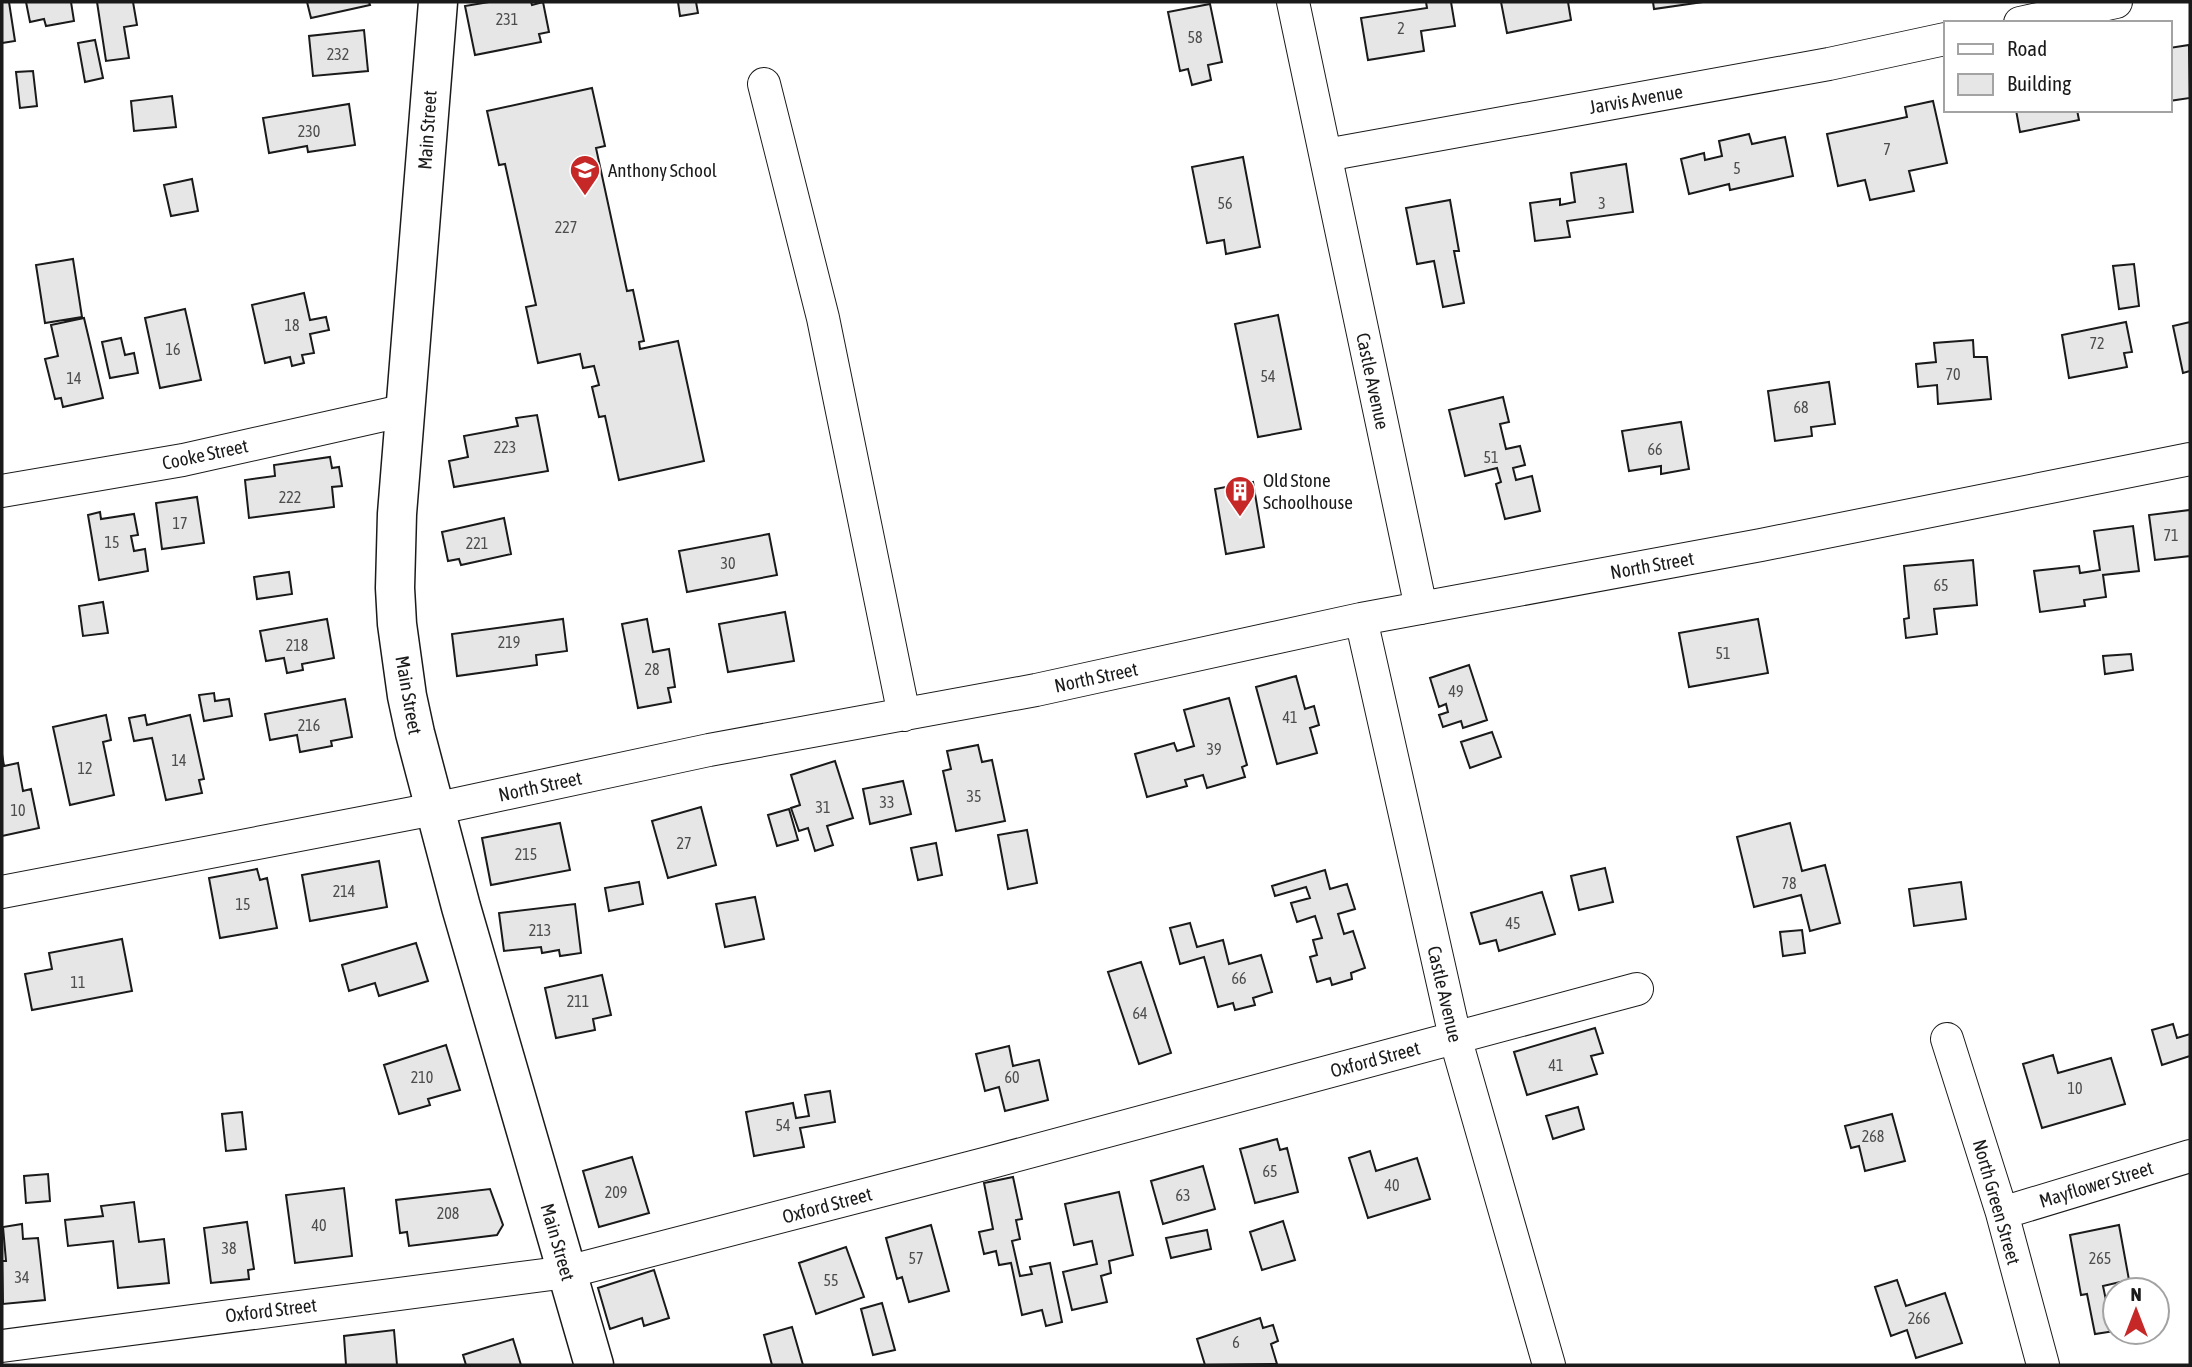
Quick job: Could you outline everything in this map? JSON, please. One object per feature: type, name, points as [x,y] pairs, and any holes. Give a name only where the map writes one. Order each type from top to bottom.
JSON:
[{"type":"main road","name":"Main Street","points":[[438,2],[395,551],[397,624],[407,695],[434,809],[594,1365]]},
{"type":"street","name":"Castle Avenue","points":[[1293,2],[1421,607]]},
{"type":"street","points":[[2029,21],[2116,2]]},
{"type":"street","name":"Jarvis Avenue","points":[[1326,155],[1829,64],[1944,39]]},
{"type":"street","points":[[764,84],[823,318],[904,715]]},
{"type":"street","name":"Cooke Street","points":[[2,491],[183,460],[406,410]]},
{"type":"street","name":"North Street","points":[[2,892],[434,809],[709,750],[1036,690],[1421,607],[1761,545],[2190,459]]},
{"type":"street","name":"Castle Avenue","points":[[1361,619],[1455,1037],[1549,1365]]},
{"type":"street","name":"Oxford Street","points":[[2,1346],[566,1272],[1001,1160],[1637,989]]},
{"type":"street","name":"North Green Street","points":[[1947,1039],[2002,1213],[2043,1365]]},
{"type":"street","name":"Mayflower Street","points":[[2002,1213],[2190,1156]]},
{"type":"building","points":[[2,2],[9,2],[15,41],[2,43]]},
{"type":"building","points":[[26,2],[71,2],[74,21],[46,26],[44,19],[30,22]]},
{"type":"building","points":[[97,2],[133,2],[137,25],[124,27],[129,58],[106,61]]},
{"type":"building","points":[[307,2],[369,2],[370,5],[311,18]]},
{"type":"building","points":[[489,2],[531,2],[532,5],[543,2],[549,32],[539,34],[541,42],[475,55],[465,6]]},
{"type":"building","points":[[678,2],[696,2],[698,13],[680,16]]},
{"type":"building","points":[[1426,2],[1451,2],[1455,26],[1421,31],[1424,51],[1368,60],[1361,18],[1427,8]]},
{"type":"building","points":[[1501,2],[1568,2],[1571,20],[1507,33]]},
{"type":"building","points":[[1653,2],[1703,2],[1654,9]]},
{"type":"building","points":[[1210,4],[1222,62],[1208,65],[1211,80],[1192,85],[1188,69],[1180,71],[1168,12]]},
{"type":"building","points":[[364,30],[368,71],[313,76],[309,36]]},
{"type":"building","points":[[95,40],[103,78],[85,82],[78,43]]},
{"type":"building","points":[[2189,45],[2190,98],[2171,101],[2171,48]]},
{"type":"building","points":[[33,71],[37,106],[20,108],[16,72]]},
{"type":"building","points":[[592,88],[605,146],[596,148],[627,291],[633,290],[644,341],[639,342],[640,349],[678,341],[704,461],[619,480],[605,416],[599,417],[592,387],[599,385],[594,366],[583,368],[580,354],[538,363],[526,307],[536,305],[505,164],[499,165],[487,111]]},
{"type":"building","points":[[172,96],[176,127],[134,131],[131,101]]},
{"type":"building","points":[[1933,101],[1947,163],[1909,171],[1914,191],[1870,200],[1865,180],[1838,186],[1827,134],[1907,117],[1905,107]]},
{"type":"building","points":[[349,104],[355,145],[308,152],[307,146],[269,153],[263,118]]},
{"type":"building","points":[[2016,112],[2077,112],[2079,120],[2020,132]]},
{"type":"building","points":[[1749,134],[1752,144],[1785,137],[1793,176],[1730,190],[1729,184],[1689,194],[1681,159],[1704,153],[1705,160],[1722,156],[1719,141]]},
{"type":"building","points":[[1243,157],[1260,247],[1226,254],[1224,240],[1207,243],[1192,167]]},
{"type":"building","points":[[1626,164],[1633,212],[1567,221],[1570,237],[1535,241],[1530,203],[1560,199],[1560,205],[1575,202],[1571,173]]},
{"type":"building","points":[[192,179],[198,211],[171,216],[164,185]]},
{"type":"building","points":[[1450,200],[1459,251],[1454,251],[1464,303],[1443,307],[1434,261],[1417,264],[1406,208]]},
{"type":"building","points":[[73,259],[82,317],[45,323],[36,265]]},
{"type":"building","points":[[2134,264],[2139,306],[2119,309],[2113,266]]},
{"type":"building","points":[[304,293],[310,320],[326,317],[329,330],[310,334],[314,353],[302,355],[304,363],[292,366],[290,357],[265,363],[252,305]]},
{"type":"building","points":[[185,309],[201,380],[160,388],[145,318]]},
{"type":"building","points":[[1278,315],[1301,429],[1258,437],[1235,324]]},
{"type":"building","points":[[84,318],[103,398],[63,407],[61,398],[55,399],[45,359],[58,356],[51,325]]},
{"type":"building","points":[[2126,322],[2132,352],[2124,353],[2127,367],[2069,378],[2062,335]]},
{"type":"building","points":[[2190,322],[2190,371],[2183,373],[2173,326]]},
{"type":"building","points":[[121,338],[125,355],[134,353],[138,373],[110,378],[102,342]]},
{"type":"building","points":[[1973,340],[1974,357],[1987,357],[1991,399],[1938,404],[1937,385],[1918,387],[1916,364],[1936,362],[1934,343]]},
{"type":"building","points":[[1829,382],[1835,424],[1811,427],[1812,436],[1775,441],[1768,391]]},
{"type":"building","points":[[1503,397],[1509,422],[1500,424],[1506,449],[1520,446],[1525,465],[1513,468],[1516,480],[1532,476],[1540,511],[1505,519],[1496,484],[1501,482],[1497,468],[1465,476],[1449,410]]},
{"type":"building","points":[[537,415],[548,471],[454,487],[449,461],[468,457],[464,436],[518,426],[516,418]]},
{"type":"building","points":[[1681,422],[1689,469],[1661,474],[1661,466],[1629,471],[1622,431]]},
{"type":"building","points":[[330,457],[332,468],[339,467],[342,486],[332,487],[334,507],[249,518],[245,480],[275,476],[274,465]]},
{"type":"building","name":"Old Stone Schoolhouse","points":[[1253,482],[1264,547],[1226,554],[1215,489]]},
{"type":"building","points":[[197,497],[204,543],[162,549],[156,503]]},
{"type":"building","points":[[2190,510],[2190,556],[2155,560],[2149,515]]},
{"type":"building","points":[[100,512],[101,519],[134,514],[138,535],[131,536],[134,551],[145,549],[148,571],[99,580],[88,515]]},
{"type":"building","points":[[504,518],[511,554],[461,565],[459,559],[448,561],[442,532]]},
{"type":"building","points":[[2133,526],[2139,571],[2103,575],[2106,597],[2084,600],[2085,606],[2040,612],[2034,571],[2079,566],[2080,573],[2100,570],[2094,531]]},
{"type":"building","points":[[769,534],[777,575],[687,592],[679,551]]},
{"type":"building","points":[[1973,560],[1977,605],[1934,609],[1937,634],[1906,638],[1904,619],[1909,618],[1904,566]]},
{"type":"building","points":[[289,572],[292,594],[257,599],[254,577]]},
{"type":"building","points":[[103,602],[108,633],[83,636],[79,606]]},
{"type":"building","points":[[785,612],[794,661],[728,672],[719,624]]},
{"type":"building","points":[[327,619],[334,658],[302,664],[303,670],[287,673],[284,658],[266,661],[260,631]]},
{"type":"building","points":[[563,619],[567,651],[536,655],[537,665],[457,676],[452,634]]},
{"type":"building","points":[[647,619],[653,652],[669,649],[675,687],[668,688],[671,702],[638,708],[622,624]]},
{"type":"building","points":[[1758,619],[1768,673],[1689,687],[1679,633]]},
{"type":"building","points":[[2131,654],[2133,670],[2105,674],[2103,656]]},
{"type":"building","points":[[1469,665],[1487,720],[1463,728],[1461,721],[1443,727],[1439,715],[1448,712],[1446,704],[1439,707],[1430,678]]},
{"type":"building","points":[[1296,676],[1305,709],[1314,706],[1319,725],[1310,728],[1317,753],[1277,764],[1256,687]]},
{"type":"building","points":[[214,693],[215,701],[229,699],[232,716],[204,721],[199,695]]},
{"type":"building","points":[[1229,698],[1247,765],[1242,767],[1245,777],[1207,788],[1203,775],[1185,780],[1187,786],[1147,797],[1135,754],[1174,743],[1177,751],[1194,746],[1184,710]]},
{"type":"building","points":[[345,699],[352,737],[331,741],[332,746],[300,752],[297,735],[270,740],[265,714]]},
{"type":"building","points":[[106,715],[111,740],[103,742],[114,795],[70,805],[53,727]]},
{"type":"building","points":[[145,715],[147,725],[190,715],[204,779],[199,780],[202,793],[166,800],[152,738],[134,741],[129,718]]},
{"type":"building","points":[[1492,732],[1501,757],[1470,768],[1461,742]]},
{"type":"building","points":[[978,745],[982,762],[992,760],[1005,821],[956,831],[943,771],[951,769],[947,751]]},
{"type":"building","points":[[2,754],[4,766],[18,763],[23,791],[31,789],[39,828],[2,836]]},
{"type":"building","points":[[835,761],[853,818],[827,826],[833,845],[815,851],[808,828],[799,831],[791,808],[800,805],[791,775]]},
{"type":"building","points":[[903,781],[911,814],[870,824],[863,789]]},
{"type":"building","points":[[701,807],[716,865],[668,878],[652,821]]},
{"type":"building","points":[[789,809],[798,840],[777,846],[768,815]]},
{"type":"building","points":[[560,823],[570,870],[491,885],[482,838]]},
{"type":"building","points":[[1790,823],[1802,871],[1825,865],[1840,923],[1810,931],[1801,895],[1754,907],[1737,837]]},
{"type":"building","points":[[1027,830],[1037,883],[1008,889],[998,835]]},
{"type":"building","points":[[936,843],[942,875],[918,880],[911,848]]},
{"type":"building","points":[[379,861],[387,907],[310,921],[302,875]]},
{"type":"building","points":[[1605,868],[1613,902],[1579,910],[1571,876]]},
{"type":"building","points":[[257,869],[260,880],[267,878],[277,928],[220,938],[209,878]]},
{"type":"building","points":[[1325,870],[1330,889],[1347,884],[1355,909],[1338,914],[1344,934],[1353,931],[1365,968],[1351,973],[1352,979],[1332,985],[1330,978],[1317,982],[1310,957],[1317,955],[1313,940],[1322,938],[1315,916],[1297,922],[1291,903],[1310,898],[1306,887],[1275,896],[1272,886]]},
{"type":"building","points":[[639,882],[643,904],[609,911],[605,888]]},
{"type":"building","points":[[1961,882],[1966,919],[1914,926],[1909,889]]},
{"type":"building","points":[[1542,892],[1555,934],[1499,951],[1496,940],[1480,944],[1471,913]]},
{"type":"building","points":[[755,897],[764,939],[725,947],[716,904]]},
{"type":"building","points":[[575,904],[581,953],[560,956],[559,950],[542,953],[541,947],[504,951],[499,913]]},
{"type":"building","points":[[1190,923],[1197,947],[1223,940],[1229,964],[1261,955],[1272,992],[1253,998],[1255,1005],[1235,1010],[1233,1003],[1218,1007],[1204,957],[1180,964],[1170,928]]},
{"type":"building","points":[[1802,930],[1805,953],[1783,956],[1780,932]]},
{"type":"building","points":[[122,939],[132,991],[32,1010],[25,974],[52,969],[49,953]]},
{"type":"building","points":[[416,943],[428,981],[379,996],[375,983],[349,991],[342,965]]},
{"type":"building","points":[[1141,962],[1171,1053],[1139,1064],[1108,972]]},
{"type":"building","points":[[602,975],[611,1015],[593,1019],[595,1030],[556,1038],[545,988]]},
{"type":"building","points":[[2173,1024],[2177,1038],[2190,1034],[2190,1056],[2162,1065],[2152,1030]]},
{"type":"building","points":[[1595,1028],[1603,1053],[1591,1056],[1597,1074],[1527,1095],[1514,1052]]},
{"type":"building","points":[[446,1045],[460,1090],[428,1099],[430,1105],[399,1114],[384,1065]]},
{"type":"building","points":[[1009,1046],[1013,1066],[1039,1060],[1048,1100],[1005,1111],[999,1087],[985,1091],[976,1054]]},
{"type":"building","points":[[2053,1055],[2058,1073],[2111,1058],[2125,1104],[2042,1128],[2023,1064]]},
{"type":"building","points":[[830,1091],[835,1122],[800,1128],[804,1147],[754,1156],[746,1112],[793,1103],[796,1118],[809,1116],[805,1095]]},
{"type":"building","points":[[1578,1107],[1584,1129],[1553,1139],[1546,1116]]},
{"type":"building","points":[[242,1112],[246,1149],[226,1151],[222,1114]]},
{"type":"building","points":[[1892,1114],[1905,1161],[1865,1171],[1859,1146],[1851,1148],[1845,1126]]},
{"type":"building","points":[[1277,1139],[1280,1150],[1287,1148],[1298,1192],[1255,1203],[1240,1149]]},
{"type":"building","points":[[1370,1151],[1376,1171],[1417,1158],[1430,1199],[1368,1218],[1349,1158]]},
{"type":"building","points":[[632,1157],[649,1213],[599,1227],[583,1171]]},
{"type":"building","points":[[1203,1166],[1215,1209],[1163,1224],[1151,1181]]},
{"type":"building","points":[[48,1174],[50,1201],[26,1203],[24,1176]]},
{"type":"building","points":[[1013,1177],[1022,1219],[1016,1220],[1020,1239],[1012,1241],[1020,1276],[1032,1274],[1030,1267],[1050,1263],[1062,1322],[1046,1326],[1042,1310],[1022,1315],[1011,1263],[999,1265],[996,1251],[984,1254],[979,1232],[993,1229],[984,1183]]},
{"type":"building","points":[[344,1188],[352,1256],[295,1263],[286,1195]]},
{"type":"building","points":[[490,1189],[503,1225],[497,1235],[409,1246],[407,1232],[400,1233],[396,1200]]},
{"type":"building","points":[[1119,1192],[1133,1255],[1109,1261],[1111,1273],[1101,1276],[1107,1302],[1072,1310],[1063,1272],[1097,1264],[1092,1241],[1074,1245],[1065,1204]]},
{"type":"building","points":[[134,1202],[139,1242],[164,1239],[169,1283],[118,1288],[113,1241],[68,1246],[65,1220],[103,1216],[101,1206]]},
{"type":"building","points":[[1283,1221],[1295,1260],[1262,1270],[1250,1232]]},
{"type":"building","points":[[247,1222],[254,1269],[248,1270],[249,1279],[211,1283],[204,1228]]},
{"type":"building","points":[[22,1224],[23,1239],[38,1238],[45,1300],[3,1304],[2,1261],[6,1261],[3,1227]]},
{"type":"building","points":[[931,1225],[949,1291],[909,1302],[902,1277],[897,1279],[886,1238]]},
{"type":"building","points":[[2119,1225],[2128,1276],[2101,1276],[2101,1333],[2095,1334],[2087,1294],[2081,1295],[2070,1235]]},
{"type":"building","points":[[1207,1230],[1211,1249],[1171,1258],[1166,1238]]},
{"type":"building","points":[[846,1247],[864,1297],[816,1314],[799,1263]]},
{"type":"building","points":[[654,1270],[669,1318],[644,1326],[642,1318],[610,1329],[598,1288]]},
{"type":"building","points":[[1897,1280],[1906,1306],[1945,1293],[1962,1343],[1916,1358],[1907,1330],[1891,1336],[1875,1287]]},
{"type":"building","points":[[882,1303],[895,1350],[873,1355],[861,1309]]},
{"type":"building","points":[[1260,1318],[1263,1328],[1273,1325],[1278,1341],[1271,1344],[1277,1364],[1205,1365],[1197,1339]]},
{"type":"building","points":[[792,1327],[803,1365],[772,1365],[764,1335]]},
{"type":"building","points":[[394,1330],[397,1365],[346,1365],[344,1336]]},
{"type":"building","points":[[513,1339],[521,1365],[466,1365],[463,1355]]},
{"type":"place","name":"Anthony School","points":[[585,197]]},
{"type":"place","name":"Old Stone Schoolhouse","points":[[1240,518]]}]
